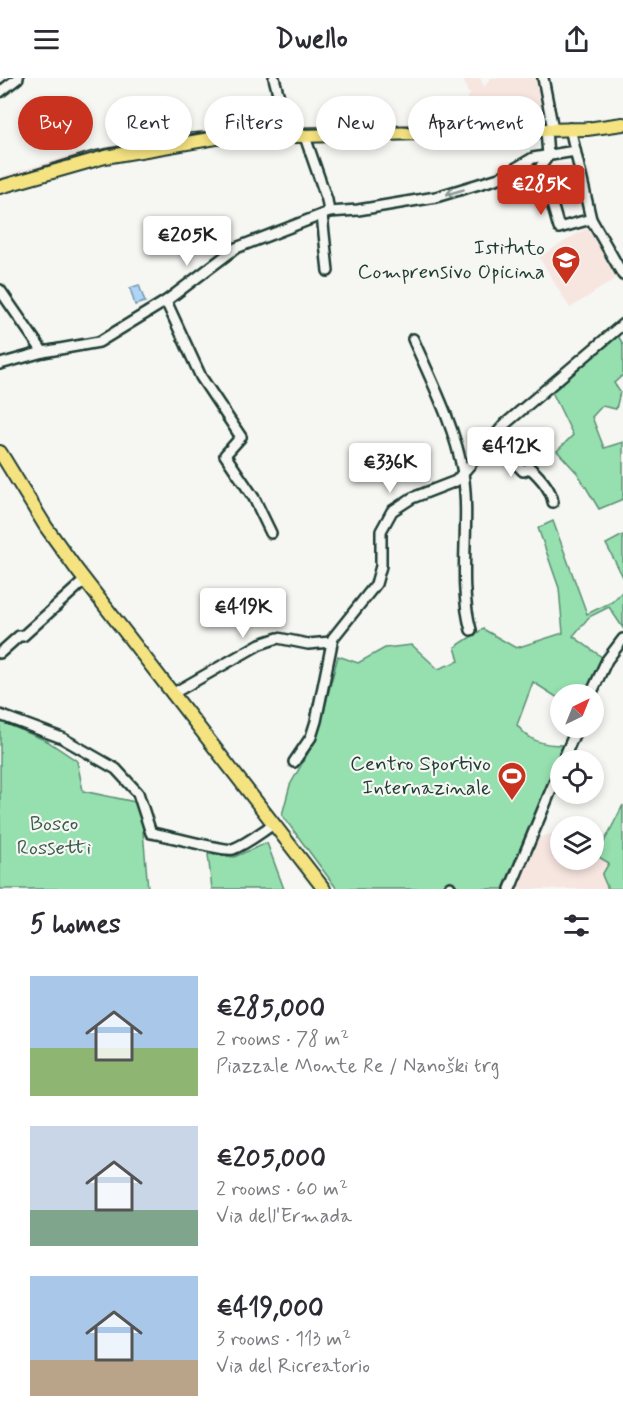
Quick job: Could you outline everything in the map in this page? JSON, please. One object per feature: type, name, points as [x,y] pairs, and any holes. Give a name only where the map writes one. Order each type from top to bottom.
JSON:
[{"type":"main road","points":[[304,134],[549,129],[623,124]]},
{"type":"main road","points":[[0,187],[85,162],[138,150],[204,140]]},
{"type":"main road","points":[[0,452],[46,527],[85,580],[324,889]]},
{"type":"street","points":[[0,92],[18,78]]},
{"type":"street","points":[[274,78],[279,96]]},
{"type":"street","points":[[543,78],[549,129],[548,156],[541,166],[559,228],[591,219]]},
{"type":"street","points":[[570,128],[591,219],[623,275]]},
{"type":"street","points":[[304,134],[327,200],[325,213],[327,271]]},
{"type":"street","points":[[0,364],[43,352],[99,342],[166,301],[236,248],[325,213],[436,198],[499,178],[533,158],[575,151]]},
{"type":"street","points":[[0,291],[43,352]]},
{"type":"street","points":[[166,301],[201,377],[241,437],[225,455],[254,498],[271,533]]},
{"type":"street","points":[[294,762],[311,737],[316,721],[331,642],[376,584],[381,567],[381,531],[392,511],[401,503],[456,481],[491,437],[563,372],[623,324]]},
{"type":"street","points":[[413,339],[455,440],[463,475],[466,604],[471,630]]},
{"type":"street","points":[[491,437],[523,471],[530,468],[534,472],[552,494],[553,502]]},
{"type":"street","points":[[0,653],[18,636],[23,636],[85,580]]},
{"type":"street","points":[[172,694],[260,644],[278,638],[308,644],[331,642]]},
{"type":"street","points":[[596,684],[607,660],[623,639]]},
{"type":"street","points":[[0,715],[62,738],[116,769],[127,778],[138,793],[151,834],[181,837],[222,851],[233,849],[274,824]]},
{"type":"street","points":[[510,889],[550,793]]},
{"type":"shaded area","points":[[463,78],[480,78],[484,87],[491,78],[538,78],[542,96],[469,96],[471,93],[468,93]]},
{"type":"shaded area","points":[[396,123],[408,123],[408,128],[396,129]]},
{"type":"shaded area","points":[[316,125],[316,130],[304,131],[304,126]]},
{"type":"shaded area","points":[[203,130],[204,140],[192,143],[192,132]]},
{"type":"shaded area","points":[[105,147],[105,150],[157,150],[0,183],[0,177]]},
{"type":"shaded area","points":[[587,228],[618,277],[570,308],[539,257]]},
{"type":"shaded area","points":[[550,834],[550,870],[604,870],[604,860],[609,863],[602,875],[608,889],[503,889],[523,844]]},
{"type":"green space","points":[[618,336],[623,344],[623,375],[614,383],[620,392],[616,409],[602,406],[592,417],[604,448],[623,442],[623,499],[599,509],[578,474],[557,451],[573,435],[552,392]]},
{"type":"green space","points":[[553,521],[587,614],[612,602],[623,591],[623,628],[609,607],[589,617],[573,636],[603,658],[591,684],[550,684],[550,693],[533,682],[517,725],[532,739],[564,745],[562,750],[550,750],[550,778],[503,889],[337,889],[282,815],[290,785],[317,737],[338,656],[358,663],[385,648],[412,645],[438,669],[459,661],[455,647],[483,629],[516,648],[563,633],[559,588],[538,528]]},
{"type":"green space","points":[[623,535],[623,577],[606,544]]},
{"type":"green space","name":"Bosco Rossetti","points":[[0,721],[47,741],[77,761],[83,791],[135,802],[142,820],[148,889],[0,889]]},
{"type":"green space","points":[[623,805],[623,889],[608,889],[602,875],[609,863],[604,860],[604,842]]},
{"type":"green space","points":[[267,843],[284,889],[212,889],[208,854],[234,857]]},
{"type":"water","points":[[139,285],[145,302],[135,305],[130,288]]},
{"type":"tram line","points":[[0,180],[93,151],[189,133],[259,128],[408,125]]},
{"type":"place","name":"Istituto Comprensivo Opicina","points":[[566,286]]},
{"type":"place","name":"Centro Sportivo Internazinale","points":[[512,802]]}]
